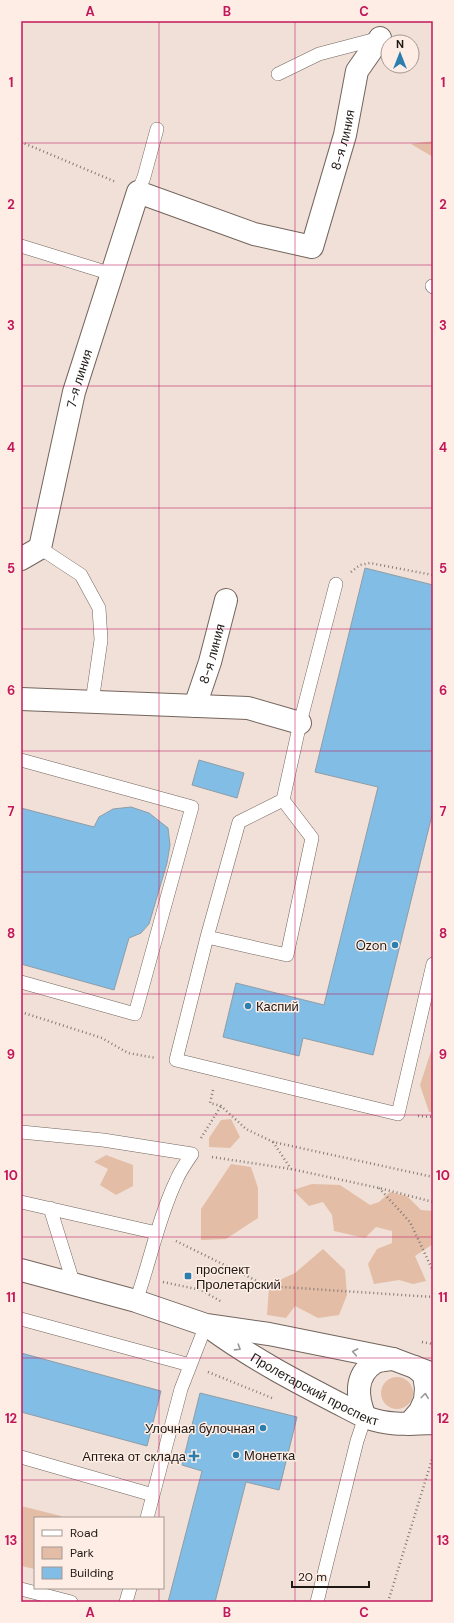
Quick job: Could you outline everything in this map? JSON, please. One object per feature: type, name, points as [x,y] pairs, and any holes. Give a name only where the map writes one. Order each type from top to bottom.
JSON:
[{"type":"street","name":"8-я линия","points":[[138,192],[254,234],[312,247],[345,135],[357,71],[380,38]]},
{"type":"street","name":"7-я линия","points":[[40,548],[74,392],[138,192]]},
{"type":"street","points":[[21,559],[40,548]]},
{"type":"street","name":"8-я линия","points":[[195,706],[210,662],[226,600]]},
{"type":"street","points":[[21,699],[248,708],[300,723]]},
{"type":"street","name":"Пролетарский проспект","points":[[21,1270],[136,1301],[206,1326],[270,1334],[393,1359],[424,1370]]},
{"type":"street","name":"Пролетарский проспект","points":[[206,1326],[233,1345],[267,1365],[365,1417],[396,1425],[433,1423]]},
{"type":"street","points":[[365,1417],[360,1405],[359,1383],[365,1370],[375,1362],[393,1359]]},
{"type":"street","points":[[409,1424],[420,1411],[425,1400],[426,1388],[424,1370]]},
{"type":"lane","points":[[278,74],[319,54],[380,38]]},
{"type":"lane","points":[[138,192],[144,177],[157,129]]},
{"type":"lane","points":[[21,246],[112,274]]},
{"type":"lane","points":[[40,548],[81,575],[99,608],[101,640],[92,702]]},
{"type":"lane","points":[[207,937],[287,955],[312,838],[283,800],[300,723],[336,584]]},
{"type":"lane","points":[[21,760],[192,807],[135,1014],[21,982]]},
{"type":"lane","points":[[283,800],[239,822],[207,937],[176,1060],[398,1114],[433,964]]},
{"type":"lane","points":[[21,1132],[103,1140],[192,1154],[176,1180],[157,1233],[147,1271],[136,1301]]},
{"type":"lane","points":[[21,1202],[157,1233]]},
{"type":"lane","points":[[50,1208],[74,1285]]},
{"type":"lane","points":[[21,1319],[190,1364]]},
{"type":"lane","points":[[147,1517],[181,1389],[206,1326]]},
{"type":"lane","points":[[317,1602],[355,1449],[365,1417]]},
{"type":"lane","points":[[21,1457],[153,1495]]},
{"type":"lane","points":[[21,1589],[71,1602]]},
{"type":"lane","points":[[126,1602],[130,1589]]},
{"type":"path","points":[[21,142],[138,192]]},
{"type":"path","points":[[336,584],[360,565],[370,563],[433,575]]},
{"type":"path","points":[[21,1012],[102,1038],[128,1053],[150,1058],[176,1060]]},
{"type":"path","points":[[214,1088],[210,1103],[221,1106],[246,1129],[273,1142],[433,1177]]},
{"type":"path","points":[[221,1106],[192,1154],[291,1169],[379,1188],[433,1202]]},
{"type":"path","points":[[273,1142],[291,1169]]},
{"type":"path","points":[[379,1188],[410,1222],[433,1271]]},
{"type":"path","points":[[157,1233],[189,1247],[267,1286],[433,1296]]},
{"type":"path","points":[[388,1602],[433,1456]]},
{"type":"green space","points":[[433,141],[433,157],[411,144]]},
{"type":"green space","points":[[433,1045],[433,1112],[429,1112],[420,1085]]},
{"type":"green space","points":[[231,1119],[240,1137],[230,1148],[209,1147],[209,1138],[221,1120]]},
{"type":"green space","points":[[106,1155],[133,1165],[133,1186],[116,1195],[100,1185],[108,1169],[94,1162]]},
{"type":"green space","points":[[231,1164],[251,1167],[258,1188],[258,1218],[226,1239],[201,1240],[201,1209]]},
{"type":"green space","points":[[312,1184],[340,1185],[370,1205],[379,1202],[390,1192],[407,1196],[421,1210],[433,1211],[433,1244],[415,1256],[426,1281],[413,1284],[399,1280],[374,1284],[368,1264],[377,1249],[392,1243],[392,1231],[376,1227],[365,1238],[334,1231],[332,1215],[323,1202],[309,1206],[293,1190]]},
{"type":"green space","points":[[323,1249],[345,1270],[347,1295],[339,1315],[318,1318],[295,1306],[286,1318],[267,1315],[269,1288],[282,1279],[295,1273]]},
{"type":"green space","points":[[394,1377],[400,1377],[409,1381],[413,1393],[409,1405],[400,1409],[394,1409],[385,1405],[381,1396],[381,1390],[385,1381]]},
{"type":"green space","points":[[21,1506],[61,1516],[34,1517],[34,1569],[21,1566]]},
{"type":"building","points":[[365,568],[433,585],[433,811],[373,1055],[303,1038],[299,1056],[223,1037],[236,983],[324,1005],[378,787],[315,772]]},
{"type":"building","points":[[199,760],[244,773],[237,798],[192,785]]},
{"type":"building","points":[[131,807],[149,813],[168,828],[170,845],[167,863],[149,924],[141,933],[129,938],[114,990],[21,964],[21,808],[94,827],[99,817],[113,809]]},
{"type":"building","points":[[21,1353],[161,1391],[147,1446],[21,1412]]},
{"type":"building","name":"Монетка","points":[[200,1393],[297,1417],[279,1490],[246,1482],[215,1602],[168,1602],[202,1471],[182,1465]]},
{"type":"place","name":"Ozon","points":[[395,945]]},
{"type":"place","name":"Каспий","points":[[248,1006]]},
{"type":"place","name":"проспект Пролетарский","points":[[188,1276]]},
{"type":"place","name":"Улочная булочная","points":[[263,1428]]},
{"type":"place","name":"Монетка","points":[[236,1455]]},
{"type":"place","name":"Аптека от склада","points":[[194,1456]]}]
